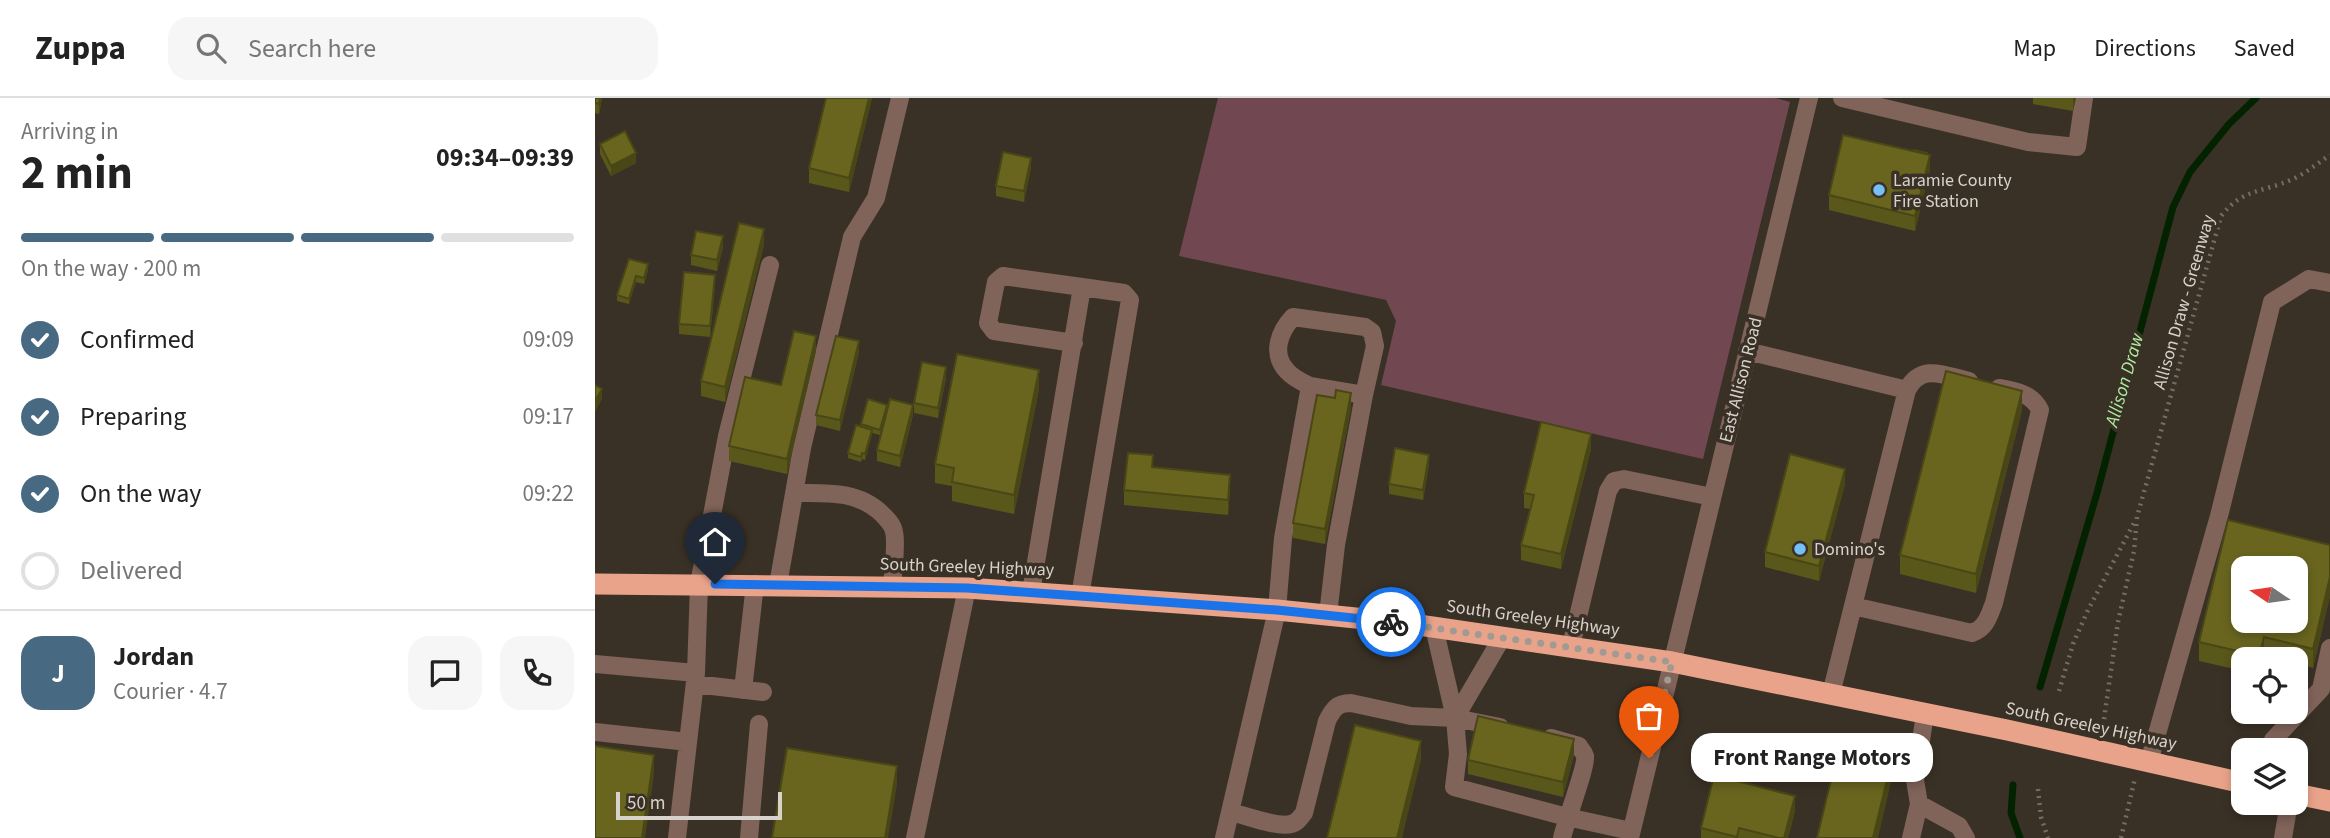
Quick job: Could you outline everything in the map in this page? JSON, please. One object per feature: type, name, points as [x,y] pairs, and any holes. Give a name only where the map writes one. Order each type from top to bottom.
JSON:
[{"type":"highway","name":"South Greeley Highway","points":[[595,584],[967,588],[1277,610],[1434,627],[1672,662],[2231,780]]},
{"type":"highway","points":[[2308,796],[2330,801]]},
{"type":"street","points":[[778,585],[802,448],[852,237],[876,198],[900,98]]},
{"type":"street","name":"East Allison Road","points":[[1630,834],[1809,98]]},
{"type":"street","points":[[1842,98],[1894,104],[2028,142],[2077,147],[2084,98]]},
{"type":"street","points":[[677,838],[696,678],[698,584],[727,436],[769,265]]},
{"type":"street","points":[[1074,343],[994,331],[988,323],[996,282],[1003,276],[1124,293],[1130,300],[1080,596]]},
{"type":"street","points":[[2144,761],[2219,516],[2272,302],[2309,279],[2330,283]]},
{"type":"street","points":[[1031,592],[1082,288]]},
{"type":"street","points":[[1328,615],[1336,545],[1375,346],[1372,332],[1365,327],[1293,317],[1279,336],[1277,349],[1281,364],[1288,373],[1310,386],[1364,395]]},
{"type":"street","points":[[1747,351],[1907,390]]},
{"type":"street","points":[[1831,694],[1853,606],[1907,390],[1912,380],[1920,374],[1938,374],[2027,395],[2036,402],[2041,410],[1997,590],[1985,623],[1979,630],[1972,633],[1853,606]]},
{"type":"street","points":[[1224,838],[1277,610],[1283,538],[1310,386]]},
{"type":"street","points":[[1571,646],[1608,491],[1614,481],[1624,479],[1712,497]]},
{"type":"street","points":[[794,493],[837,494],[857,498],[878,510],[889,521],[894,532],[892,586]]},
{"type":"street","points":[[743,690],[755,584]]},
{"type":"street","points":[[915,838],[967,588]]},
{"type":"street","points":[[1434,627],[1455,718],[1458,754],[1454,787],[1630,834]]},
{"type":"street","points":[[1455,718],[1503,636]]},
{"type":"street","points":[[2275,738],[2321,689],[2330,648]]},
{"type":"street","points":[[595,664],[696,678],[743,690],[763,692]]},
{"type":"street","points":[[1230,812],[1281,825],[1299,820],[1304,813],[1327,720],[1333,709],[1341,703],[1351,703],[1411,716],[1455,718],[1568,741],[1579,746],[1585,756],[1583,771],[1562,838]]},
{"type":"street","points":[[1911,838],[1919,804],[1915,780],[1925,714]]},
{"type":"street","points":[[749,838],[759,724]]},
{"type":"street","points":[[595,732],[688,742]]},
{"type":"street","points":[[1919,804],[1959,826],[1966,838]]},
{"type":"street","points":[[2283,838],[2287,815]]},
{"type":"path","name":"Allison Draw - Greenway","points":[[2100,751],[2118,622],[2134,551],[2137,517],[2221,216],[2232,202],[2243,195],[2296,178],[2330,155]]},
{"type":"path","name":"Allison Draw - Greenway","points":[[2059,691],[2073,644],[2088,610],[2137,517]]},
{"type":"path","points":[[2120,838],[2144,761]]},
{"type":"path","points":[[2038,789],[2041,817],[2048,838]]},
{"type":"shaded area","points":[[1218,98],[1775,98],[1790,102],[1703,459],[1381,385],[1396,321],[1386,300],[1179,256]]},
{"type":"building","points":[[826,98],[869,98],[849,178],[809,168]]},
{"type":"building","points":[[625,131],[636,153],[611,166],[600,144]]},
{"type":"building","name":"Laramie County Fire Station","points":[[1843,135],[1930,155],[1915,216],[1829,195]]},
{"type":"building","points":[[1003,152],[1031,158],[1024,191],[996,186]]},
{"type":"building","points":[[739,223],[764,229],[725,387],[701,381]]},
{"type":"building","points":[[696,231],[723,236],[717,260],[691,255]]},
{"type":"building","points":[[629,259],[648,264],[644,278],[636,276],[629,299],[617,295]]},
{"type":"building","points":[[684,272],[715,275],[710,326],[679,324]]},
{"type":"building","points":[[794,331],[816,336],[787,459],[729,446],[745,377],[781,385]]},
{"type":"building","points":[[836,336],[859,341],[840,420],[816,415]]},
{"type":"building","points":[[957,354],[1039,370],[1014,495],[952,482],[954,468],[935,464]]},
{"type":"building","points":[[922,362],[946,367],[938,408],[914,403]]},
{"type":"building","points":[[1946,371],[2022,391],[1976,574],[1900,555]]},
{"type":"building","points":[[595,385],[602,389],[595,401]]},
{"type":"building","points":[[1336,390],[1351,393],[1325,529],[1293,523],[1317,395],[1335,398]]},
{"type":"building","points":[[868,399],[887,405],[880,430],[861,424]]},
{"type":"building","points":[[890,399],[913,405],[900,456],[877,450]]},
{"type":"building","points":[[1541,422],[1591,434],[1561,554],[1521,545],[1534,495],[1524,493]]},
{"type":"building","points":[[856,425],[872,430],[865,454],[862,453],[861,457],[848,453]]},
{"type":"building","points":[[1395,448],[1429,455],[1423,490],[1389,484]]},
{"type":"building","points":[[1128,453],[1153,455],[1152,467],[1230,475],[1228,500],[1124,490]]},
{"type":"building","points":[[1790,454],[1845,469],[1819,566],[1765,552]]},
{"type":"building","points":[[2228,520],[2330,545],[2330,577],[2313,649],[2264,637],[2261,647],[2231,647],[2231,649],[2199,642]]},
{"type":"building","points":[[1478,716],[1574,739],[1563,782],[1468,760]]},
{"type":"building","points":[[1355,725],[1421,741],[1397,838],[1327,838]]},
{"type":"building","points":[[596,746],[654,755],[642,838],[595,838]]},
{"type":"building","points":[[787,748],[897,766],[885,838],[772,838]]},
{"type":"building","points":[[1838,751],[1891,763],[1873,838],[1817,838]]},
{"type":"building","points":[[1714,775],[1795,796],[1784,838],[1739,828],[1737,837],[1701,828]]},
{"type":"waterway","name":"Allison Draw","points":[[2040,687],[2097,493],[2173,207],[2190,172],[2229,124],[2256,98]]},
{"type":"waterway","name":"Allison Draw","points":[[2013,785],[2011,813],[2020,838]]},
{"type":"way so far","points":[[1391,622],[1672,662],[1649,758]]},
{"type":"place","name":"Laramie County Fire Station","points":[[1879,190]]},
{"type":"place","name":"Domino's","points":[[1800,549]]},
{"type":"place","name":"Front Range Motors","points":[[1649,758]]},
{"type":"route","points":[[715,584],[967,588],[1277,610],[1391,622]]}]
